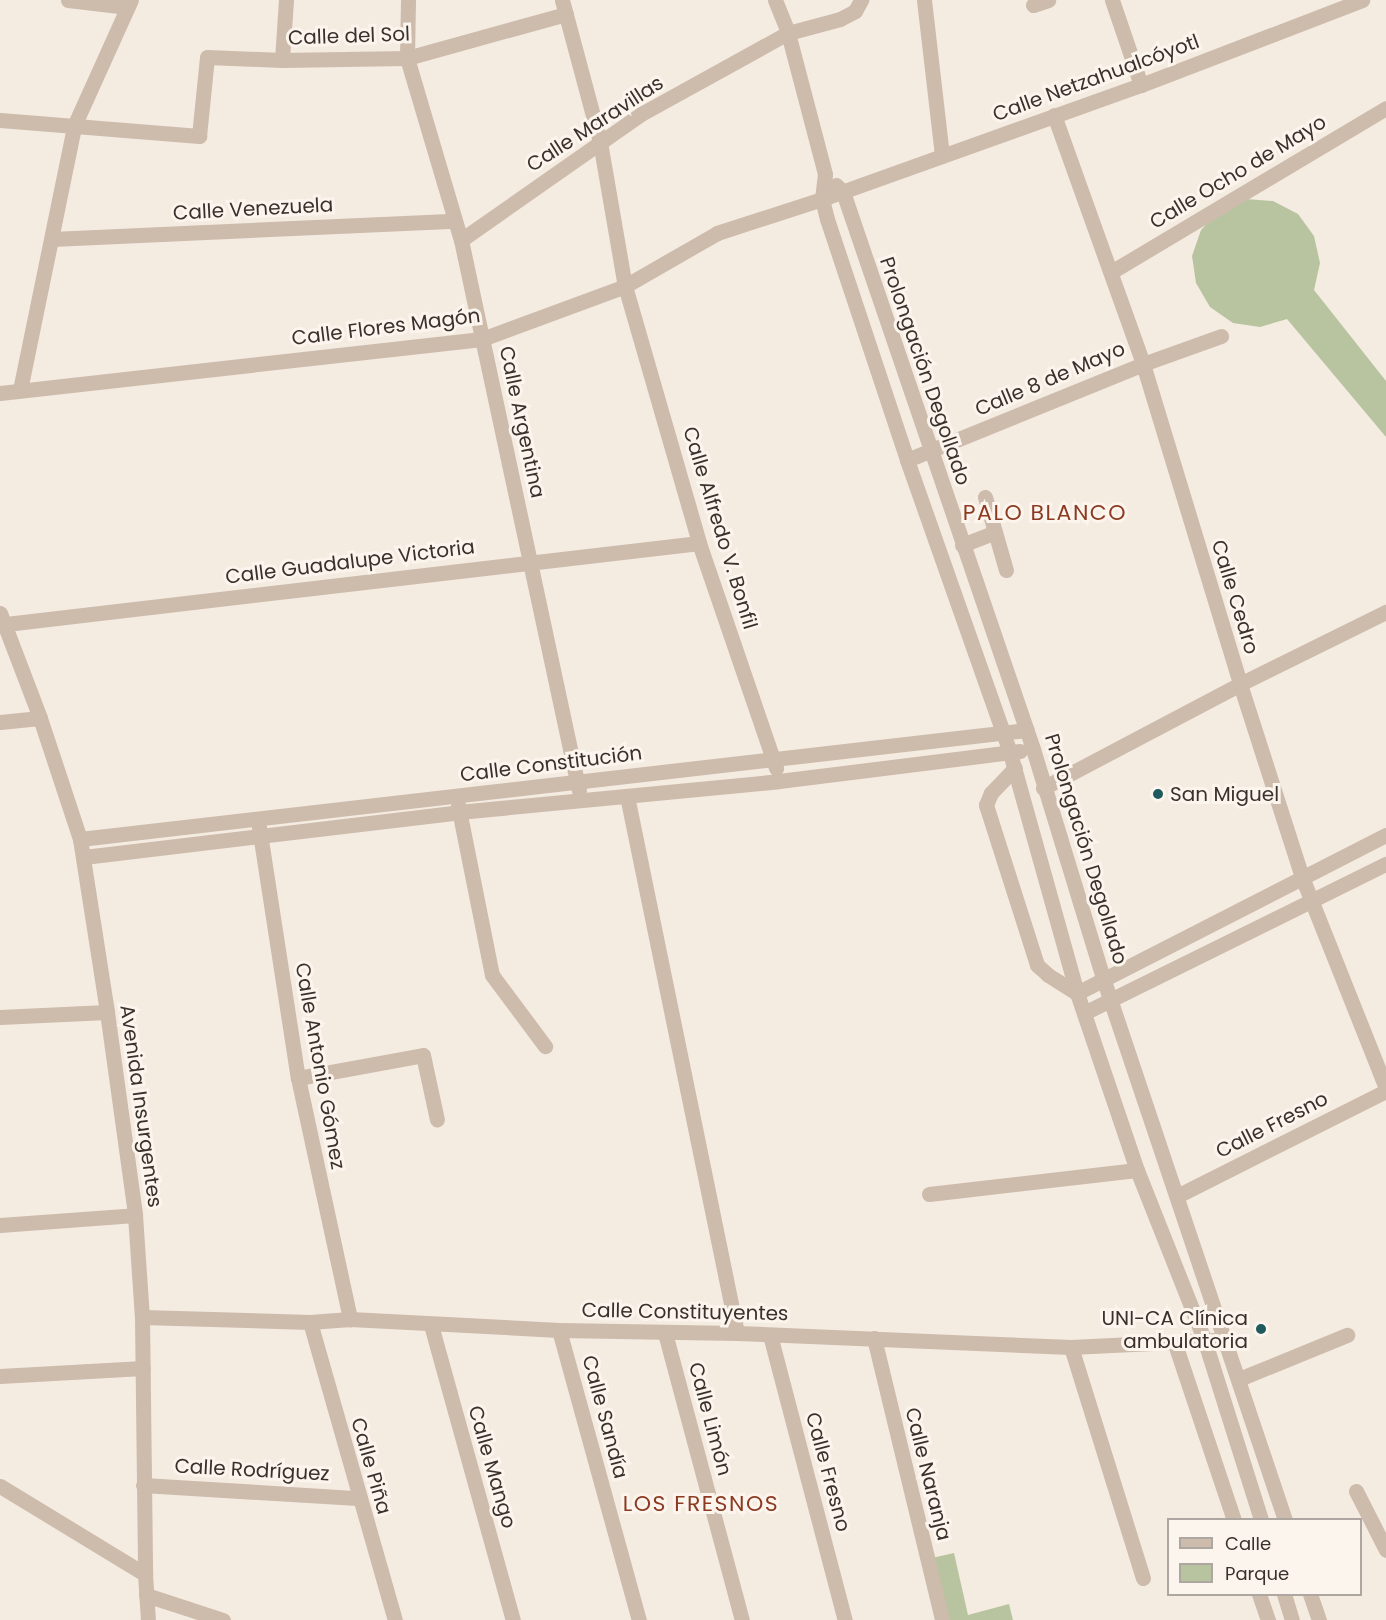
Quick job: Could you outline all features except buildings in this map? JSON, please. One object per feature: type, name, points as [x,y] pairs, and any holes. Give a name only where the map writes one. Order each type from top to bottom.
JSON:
[{"type":"street","points":[[20,390],[74,126],[130,4],[68,0]]},
{"type":"street","points":[[282,60],[286,0]]},
{"type":"street","name":"Calle Argentina","points":[[408,0],[407,58],[461,240],[581,800]]},
{"type":"street","points":[[775,0],[788,33],[825,174],[822,199],[907,460],[1004,733],[1077,993],[1137,1170],[1205,1342],[1260,1518]]},
{"type":"street","name":"Calle Maravillas","points":[[461,240],[641,114],[788,33],[840,19],[855,11],[861,0]]},
{"type":"street","points":[[924,0],[942,156]]},
{"type":"street","points":[[1033,5],[1048,0]]},
{"type":"street","points":[[1112,0],[1141,85]]},
{"type":"street","name":"Calle Netzahualcóyotl","points":[[822,199],[1141,85],[1362,0]]},
{"type":"street","name":"Calle del Sol","points":[[74,126],[199,136],[207,57],[282,60],[407,58],[564,7]]},
{"type":"street","name":"Calle Alfredo V. Bonfil","points":[[564,7],[600,142],[625,286],[699,543],[779,781]]},
{"type":"street","name":"Calle Ocho de Mayo","points":[[1111,272],[1386,108]]},
{"type":"street","name":"Calle Cedro","points":[[1054,115],[1143,364],[1240,684],[1302,877],[1386,1090]]},
{"type":"street","points":[[0,120],[74,126]]},
{"type":"street","points":[[825,174],[843,192]]},
{"type":"street","name":"Prolongación Degollado","points":[[843,192],[1027,730],[1104,981],[1227,1338],[1285,1518]]},
{"type":"street","name":"Calle Flores Magón","points":[[0,393],[482,339],[625,286],[717,232],[822,199]]},
{"type":"street","name":"Calle Venezuela","points":[[52,239],[455,221]]},
{"type":"street","name":"Calle 8 de Mayo","points":[[907,460],[1143,364],[1221,336]]},
{"type":"street","points":[[984,498],[1006,570]]},
{"type":"street","points":[[962,545],[994,533]]},
{"type":"street","name":"Calle Guadalupe Victoria","points":[[3,618],[699,543]]},
{"type":"street","points":[[1043,788],[1240,684],[1386,612]]},
{"type":"street","name":"Avenida Insurgentes","points":[[3,618],[40,718],[80,839],[107,1012],[135,1215],[142,1317],[143,1485],[148,1620]]},
{"type":"street","points":[[0,722],[40,718]]},
{"type":"street","name":"Calle Constitución","points":[[80,839],[1027,730]]},
{"type":"street","name":"Calle Constitución","points":[[84,857],[459,812],[779,781],[1033,749]]},
{"type":"street","points":[[1015,768],[991,792],[986,805],[1037,965],[1048,975],[1077,993]]},
{"type":"street","points":[[457,796],[492,975],[545,1046]]},
{"type":"street","name":"Calle Constitución","points":[[627,796],[737,1333]]},
{"type":"street","name":"Calle Antonio Gómez","points":[[257,818],[298,1078],[350,1319]]},
{"type":"street","points":[[1077,993],[1386,835]]},
{"type":"street","points":[[1084,1013],[1386,864]]},
{"type":"street","points":[[0,1017],[107,1012]]},
{"type":"street","points":[[298,1078],[423,1055],[437,1120]]},
{"type":"street","name":"Calle Fresno","points":[[1177,1196],[1386,1090]]},
{"type":"street","points":[[929,1194],[1137,1170]]},
{"type":"street","points":[[0,1225],[135,1215]]},
{"type":"street","name":"Calle Constituyentes","points":[[142,1317],[310,1322],[350,1319],[559,1330],[737,1333],[1071,1347],[1175,1344],[1227,1338]]},
{"type":"street","name":"Calle Piña","points":[[310,1322],[358,1498],[395,1620]]},
{"type":"street","name":"Calle Mango","points":[[431,1325],[513,1620]]},
{"type":"street","name":"Calle Sandía","points":[[559,1330],[639,1620]]},
{"type":"street","name":"Calle Limón","points":[[665,1333],[742,1620]]},
{"type":"street","name":"Calle Fresno","points":[[770,1335],[845,1620]]},
{"type":"street","points":[[1239,1379],[1347,1335]]},
{"type":"street","name":"Calle Naranja","points":[[874,1338],[942,1620]]},
{"type":"street","points":[[1175,1344],[1233,1518]]},
{"type":"street","points":[[1071,1347],[1143,1578]]},
{"type":"street","points":[[0,1376],[143,1368]]},
{"type":"street","points":[[0,1485],[145,1574]]},
{"type":"street","name":"Calle Rodríguez","points":[[143,1485],[358,1498]]},
{"type":"street","points":[[1356,1491],[1386,1550]]},
{"type":"street","points":[[146,1595],[223,1620]]},
{"type":"street","points":[[1260,1596],[1268,1620]]},
{"type":"street","points":[[1285,1596],[1292,1620]]},
{"type":"street","points":[[1311,1596],[1319,1620]]},
{"type":"green space","points":[[1246,199],[1273,201],[1298,214],[1314,236],[1320,263],[1314,290],[1386,381],[1386,437],[1287,319],[1260,327],[1233,323],[1210,307],[1196,283],[1192,256],[1201,230],[1220,210]]},
{"type":"green space","points":[[954,1553],[968,1615],[1009,1604],[1013,1620],[948,1620],[932,1558]]},
{"type":"place","name":"San Miguel","points":[[1158,794]]},
{"type":"place","name":"UNI-CA Clínica ambulatoria","points":[[1261,1329]]},
{"type":"district","name":"PALO BLANCO","points":[[1045,513]]},
{"type":"district","name":"LOS FRESNOS","points":[[701,1504]]}]
